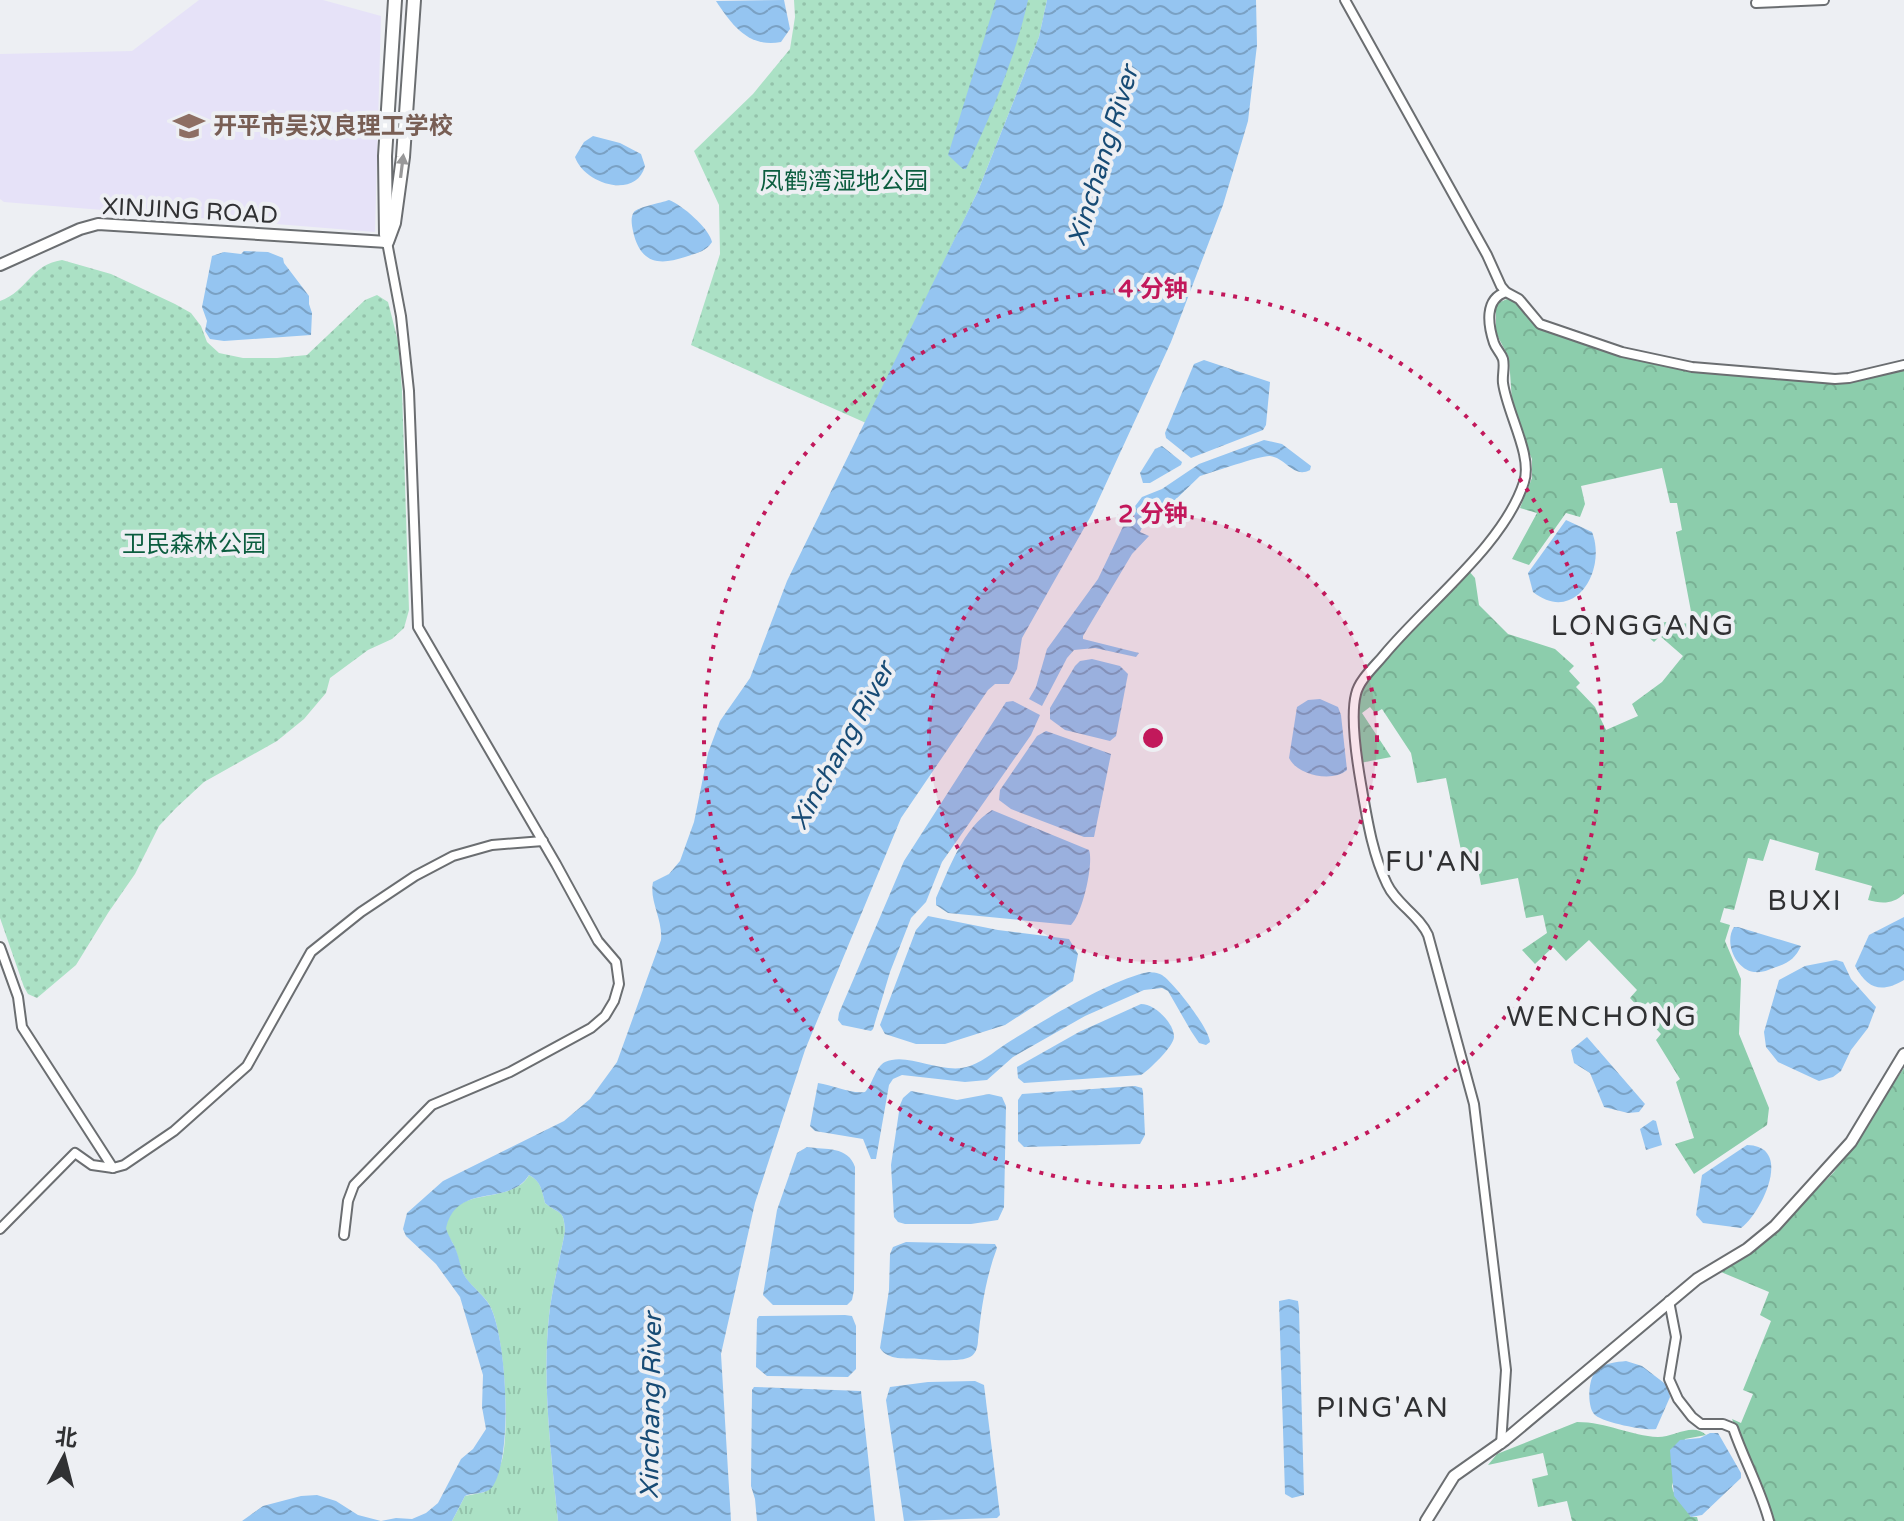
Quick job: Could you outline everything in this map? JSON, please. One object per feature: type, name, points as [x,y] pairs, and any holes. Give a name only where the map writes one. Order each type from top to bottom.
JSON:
[{"type":"main road","points":[[387,242],[385,156],[395,0]]},
{"type":"main road","points":[[387,242],[394,223],[403,157],[414,0]]},
{"type":"street","points":[[1345,0],[1506,292],[1519,299],[1540,324],[1622,352],[1692,367],[1842,379],[1904,365]]},
{"type":"street","points":[[1756,3],[1824,0]]},
{"type":"street","name":"XINJING ROAD","points":[[0,265],[98,224],[387,242]]},
{"type":"street","points":[[344,1235],[348,1201],[354,1185],[428,1108],[510,1072],[591,1028],[605,1016],[619,984],[616,962],[598,941],[418,627],[409,391],[401,316],[387,242]]},
{"type":"street","points":[[1501,1444],[1506,1370],[1474,1104],[1428,935],[1421,922],[1390,891],[1377,858],[1356,758],[1355,696],[1360,685],[1399,637],[1487,545],[1509,514],[1523,484],[1526,455],[1512,420],[1503,382],[1503,359],[1494,344],[1489,309],[1496,296],[1506,292]]},
{"type":"street","points":[[0,1229],[75,1153],[92,1165],[113,1168],[124,1165],[174,1131],[247,1066],[294,978],[319,943],[372,905],[453,856],[492,845],[543,841]]},
{"type":"street","points":[[0,947],[18,997],[22,1027],[113,1168]]},
{"type":"street","points":[[1426,1521],[1450,1481],[1501,1444],[1707,1271],[1747,1249],[1775,1226],[1854,1138],[1904,1054]]},
{"type":"street","points":[[1669,1301],[1676,1337],[1669,1382],[1696,1421],[1703,1425],[1723,1424],[1733,1428],[1740,1450],[1762,1494],[1769,1521]]},
{"type":"shaded area","name":"开平市吴汉良理工学校","points":[[199,0],[323,0],[381,16],[375,232],[4,202],[0,199],[0,54],[132,51]]},
{"type":"green space","name":"凤鹤湾湿地公园","points":[[794,0],[1047,0],[1039,37],[978,191],[866,423],[691,345],[720,254],[719,205],[694,151],[753,94],[790,49]]},
{"type":"green space","name":"卫民森林公园","points":[[62,260],[111,274],[175,304],[191,313],[201,326],[207,342],[219,353],[243,358],[307,355],[365,300],[377,295],[388,302],[398,341],[402,390],[409,610],[404,628],[392,639],[368,650],[330,678],[326,693],[304,719],[277,741],[204,782],[176,808],[159,826],[135,874],[76,965],[37,998],[28,994],[24,987],[0,918],[0,301],[17,291],[43,267]]},
{"type":"green space","points":[[1507,299],[1518,302],[1534,322],[1548,331],[1638,359],[1847,382],[1904,368],[1904,894],[1887,902],[1868,900],[1872,886],[1815,870],[1819,853],[1770,839],[1763,861],[1748,858],[1734,910],[1724,908],[1720,922],[1730,925],[1725,941],[1741,979],[1739,1034],[1769,1108],[1767,1125],[1694,1174],[1675,1144],[1694,1138],[1676,1082],[1680,1079],[1656,1040],[1661,1034],[1648,1020],[1657,1011],[1648,1002],[1640,1009],[1630,998],[1637,990],[1589,940],[1566,961],[1553,947],[1535,964],[1522,950],[1547,933],[1543,915],[1526,918],[1518,878],[1481,885],[1475,853],[1462,855],[1446,778],[1417,783],[1411,753],[1382,709],[1375,713],[1370,707],[1362,713],[1391,757],[1360,763],[1358,700],[1362,688],[1403,637],[1468,570],[1475,578],[1479,605],[1508,634],[1555,649],[1574,666],[1569,671],[1580,683],[1576,687],[1595,707],[1606,730],[1638,716],[1632,704],[1662,682],[1683,656],[1660,636],[1654,642],[1645,634],[1651,625],[1676,620],[1677,625],[1693,622],[1676,532],[1682,530],[1677,503],[1670,503],[1662,468],[1581,486],[1585,504],[1580,517],[1566,513],[1529,565],[1512,559],[1537,513],[1520,508],[1532,478],[1532,459],[1513,416],[1509,358],[1496,333],[1496,304]]},
{"type":"green space","points":[[1904,1068],[1904,1521],[1772,1521],[1765,1496],[1732,1419],[1741,1423],[1753,1394],[1743,1390],[1771,1321],[1760,1315],[1769,1292],[1721,1272],[1760,1247],[1834,1172]]},
{"type":"green space","points":[[529,1175],[539,1183],[545,1203],[560,1213],[565,1231],[549,1316],[546,1367],[558,1521],[452,1521],[465,1496],[485,1492],[499,1468],[504,1446],[506,1404],[499,1335],[494,1317],[489,1304],[463,1273],[446,1226],[450,1213],[459,1205],[510,1190]]},
{"type":"green space","points":[[1577,1422],[1648,1436],[1658,1437],[1689,1430],[1701,1431],[1706,1435],[1685,1439],[1672,1486],[1691,1517],[1697,1517],[1698,1521],[1572,1521],[1567,1501],[1538,1507],[1532,1479],[1548,1475],[1543,1453],[1488,1465],[1497,1454]]},
{"type":"water","points":[[784,0],[790,29],[781,42],[769,43],[759,42],[742,33],[716,1]]},
{"type":"water","points":[[996,0],[1028,0],[1002,86],[966,169],[963,169],[948,155]]},
{"type":"water","name":"Xinchang River","points":[[1047,0],[1256,0],[1257,45],[1248,121],[1223,205],[1171,342],[1092,514],[1022,638],[1017,669],[1009,684],[995,684],[988,690],[901,818],[805,1050],[755,1203],[721,1354],[731,1521],[558,1521],[546,1367],[549,1316],[565,1231],[560,1213],[545,1203],[539,1183],[529,1175],[509,1191],[472,1199],[461,1205],[452,1214],[446,1228],[464,1275],[485,1298],[496,1322],[504,1369],[505,1424],[499,1471],[493,1486],[484,1492],[465,1496],[452,1521],[381,1521],[412,1519],[438,1503],[461,1459],[473,1449],[486,1429],[482,1407],[483,1375],[460,1297],[436,1264],[406,1236],[403,1229],[407,1213],[443,1181],[564,1121],[590,1099],[617,1062],[661,940],[653,882],[669,874],[680,861],[694,822],[708,753],[720,721],[750,678],[787,581],[978,191],[1039,37]]},
{"type":"water","points":[[593,136],[620,143],[641,154],[645,166],[640,176],[632,183],[621,185],[599,181],[588,175],[575,157],[584,142]]},
{"type":"water","points":[[669,200],[694,218],[712,242],[697,253],[659,261],[645,256],[640,250],[633,231],[632,216],[640,208]]},
{"type":"water","points":[[244,251],[268,252],[283,258],[309,296],[311,335],[224,341],[210,339],[205,331],[207,321],[202,307],[212,256],[224,252],[241,254]]},
{"type":"water","points":[[1204,360],[1270,382],[1266,425],[1263,430],[1191,458],[1166,438],[1165,433],[1194,364]]},
{"type":"water","points":[[1264,440],[1282,444],[1311,466],[1310,470],[1299,472],[1281,460],[1265,456],[1200,476],[1174,501],[1145,521],[1140,532],[1149,536],[1132,554],[1083,636],[1083,639],[1139,653],[1136,657],[1095,648],[1074,650],[1042,706],[1029,699],[1036,687],[1047,649],[1098,579],[1129,514],[1142,497],[1162,489],[1199,464]]},
{"type":"water","points":[[1162,446],[1182,462],[1181,465],[1150,483],[1143,483],[1140,473],[1155,449]]},
{"type":"water","points":[[1566,520],[1592,532],[1595,562],[1584,589],[1574,598],[1562,602],[1548,600],[1533,592],[1528,573]]},
{"type":"water","points":[[1092,659],[1120,666],[1128,674],[1116,736],[1110,741],[1065,730],[1050,719],[1050,708],[1075,666],[1080,661]]},
{"type":"water","points":[[1320,699],[1338,707],[1341,715],[1347,770],[1333,776],[1307,773],[1289,758],[1297,707],[1308,700]]},
{"type":"water","points":[[1013,701],[1040,715],[1031,735],[942,862],[926,902],[911,918],[873,1029],[842,1025],[838,1020],[839,1013],[904,861],[1006,702]]},
{"type":"water","points":[[1046,731],[1111,754],[1094,837],[1084,837],[1011,809],[999,800],[1000,790],[1037,736]]},
{"type":"water","points":[[992,810],[1089,850],[1086,889],[1071,925],[948,913],[936,905],[936,898],[965,838]]},
{"type":"water","points":[[928,916],[998,930],[1069,939],[1078,954],[1073,981],[1005,1025],[945,1044],[916,1044],[885,1034],[880,1025],[916,930]]},
{"type":"water","points":[[1904,917],[1904,980],[1889,987],[1876,987],[1865,980],[1855,966],[1869,935]]},
{"type":"water","points":[[1734,927],[1801,946],[1786,963],[1754,972],[1741,966],[1733,954],[1730,940]]},
{"type":"water","points":[[1836,960],[1843,962],[1851,979],[1876,1007],[1868,1028],[1851,1050],[1841,1071],[1819,1081],[1778,1062],[1766,1047],[1764,1032],[1779,980],[1805,966]]},
{"type":"water","points":[[1149,972],[1162,975],[1174,987],[1198,1017],[1210,1042],[1206,1045],[1199,1043],[1168,991],[1162,988],[1144,990],[1085,1016],[1013,1057],[987,1080],[965,1082],[902,1075],[893,1079],[889,1085],[876,1159],[871,1159],[863,1139],[815,1131],[810,1126],[818,1083],[865,1092],[882,1064],[894,1059],[949,1068],[970,1066],[1079,1001]]},
{"type":"water","points":[[1141,1004],[1163,1015],[1174,1037],[1155,1064],[1141,1075],[1024,1083],[1018,1078],[1017,1067],[1079,1032]]},
{"type":"water","points":[[1587,1037],[1645,1104],[1639,1112],[1628,1113],[1604,1107],[1590,1073],[1574,1063],[1571,1050]]},
{"type":"water","points":[[1142,1088],[1143,1092],[1145,1135],[1140,1144],[1024,1147],[1018,1141],[1018,1100],[1022,1094]]},
{"type":"water","points":[[911,1091],[957,1100],[989,1094],[1002,1097],[1006,1106],[1004,1207],[998,1220],[971,1224],[905,1224],[894,1217],[891,1165],[900,1105]]},
{"type":"water","points":[[1656,1121],[1662,1145],[1646,1150],[1640,1129]]},
{"type":"water","points":[[1747,1145],[1761,1148],[1769,1156],[1770,1181],[1765,1195],[1741,1228],[1703,1223],[1696,1215],[1702,1175]]},
{"type":"water","points":[[807,1147],[842,1152],[855,1167],[854,1290],[852,1300],[847,1305],[773,1305],[763,1295],[777,1210],[797,1153]]},
{"type":"water","points":[[906,1242],[995,1244],[997,1248],[984,1293],[977,1347],[970,1357],[960,1360],[898,1358],[880,1348],[889,1290],[890,1254],[893,1247]]},
{"type":"water","points":[[1279,1301],[1298,1301],[1299,1309],[1304,1495],[1292,1498],[1285,1494]]},
{"type":"water","points":[[759,1316],[852,1316],[856,1326],[856,1369],[848,1377],[767,1376],[756,1367]]},
{"type":"water","points":[[1626,1361],[1642,1366],[1668,1386],[1670,1397],[1656,1429],[1613,1423],[1598,1417],[1592,1410],[1589,1392],[1593,1375],[1606,1365]]},
{"type":"water","points":[[975,1381],[984,1385],[1000,1515],[997,1518],[904,1521],[886,1400],[890,1387]]},
{"type":"water","points":[[754,1387],[861,1391],[875,1521],[757,1521],[751,1486]]},
{"type":"water","points":[[1718,1433],[1741,1478],[1702,1515],[1691,1517],[1674,1496],[1670,1450],[1680,1440],[1700,1438]]},
{"type":"water","points":[[317,1495],[336,1501],[358,1515],[381,1521],[242,1521],[263,1506]]},
{"type":"place","name":"开平市吴汉良理工学校","points":[[189,126]]},
{"type":"district","name":"LONGGANG","points":[[1643,626]]},
{"type":"district","name":"FU'AN","points":[[1434,862]]},
{"type":"district","name":"BUXI","points":[[1805,901]]},
{"type":"district","name":"WENCHONG","points":[[1602,1017]]},
{"type":"district","name":"PING'AN","points":[[1383,1408]]}]
